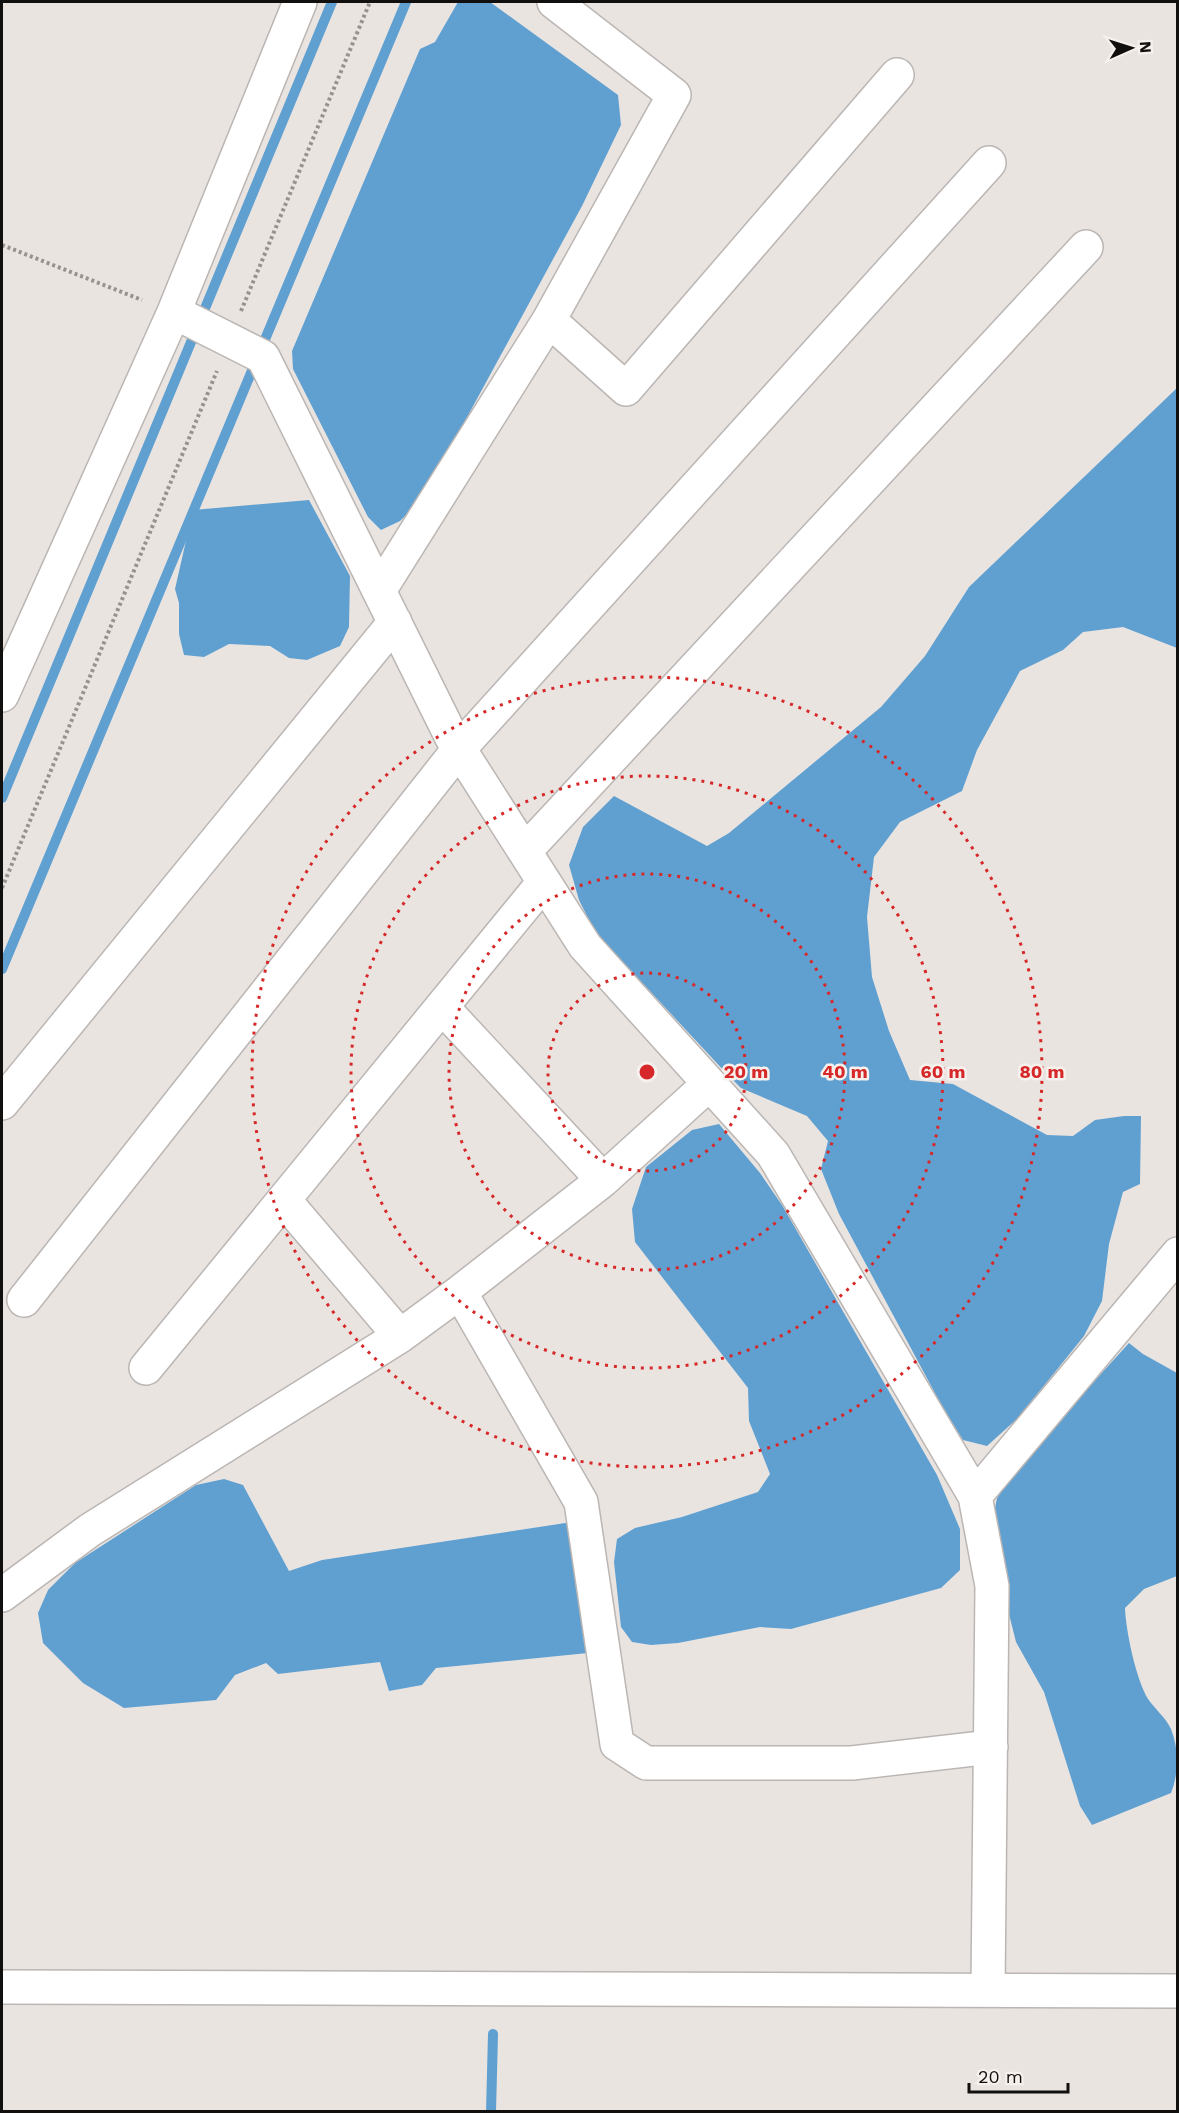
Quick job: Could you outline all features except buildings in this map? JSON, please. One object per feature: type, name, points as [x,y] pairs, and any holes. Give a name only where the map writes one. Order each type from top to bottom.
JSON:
[{"type":"street","points":[[2,695],[178,314],[300,2]]},
{"type":"street","points":[[379,591],[549,320],[674,95],[554,2]]},
{"type":"street","points":[[549,320],[626,388],[897,75]]},
{"type":"street","points":[[24,1300],[459,748],[989,163]]},
{"type":"street","points":[[525,851],[1086,247]]},
{"type":"street","points":[[178,314],[237,344],[379,591],[459,748],[544,882],[585,946],[773,1154],[975,1496],[993,1586],[988,1990]]},
{"type":"street","points":[[2,1103],[395,622]]},
{"type":"street","points":[[146,1368],[544,882]]},
{"type":"street","points":[[442,1007],[603,1180]]},
{"type":"street","points":[[2,1595],[90,1530],[400,1336],[603,1180],[710,1084]]},
{"type":"street","points":[[284,1200],[400,1336]]},
{"type":"street","points":[[975,1496],[1178,1254]]},
{"type":"street","points":[[460,1292],[581,1502],[617,1744],[646,1763],[852,1763],[990,1747]]},
{"type":"street","points":[[2,1987],[1178,1991]]},
{"type":"path","points":[[2,888],[237,344],[370,2]]},
{"type":"path","points":[[2,245],[178,314]]},
{"type":"water","points":[[458,2],[490,2],[618,95],[621,125],[582,206],[423,498],[400,521],[381,530],[368,517],[293,369],[292,351],[420,49],[435,42]]},
{"type":"water","points":[[1177,388],[1177,648],[1123,627],[1083,632],[1063,650],[1020,671],[977,750],[962,791],[900,822],[874,857],[867,917],[872,977],[889,1031],[910,1080],[953,1084],[1047,1135],[1073,1136],[1095,1120],[1141,1116],[1140,1184],[1123,1192],[1109,1244],[1102,1301],[1084,1336],[1018,1418],[987,1446],[963,1440],[944,1410],[839,1214],[821,1169],[828,1141],[807,1116],[741,1088],[726,1073],[595,932],[579,900],[569,865],[583,827],[614,796],[707,846],[729,833],[881,707],[925,656],[969,587]]},
{"type":"water","points":[[309,500],[350,576],[349,627],[340,646],[307,660],[289,658],[270,646],[229,644],[204,657],[184,655],[179,634],[179,603],[175,589],[193,510]]},
{"type":"water","points":[[719,1124],[760,1173],[782,1205],[937,1475],[960,1529],[960,1570],[941,1588],[791,1629],[760,1627],[678,1643],[651,1645],[632,1642],[621,1627],[614,1562],[617,1539],[635,1528],[682,1517],[758,1492],[770,1474],[749,1421],[748,1388],[635,1242],[632,1209],[646,1167],[692,1130]]},
{"type":"water","points":[[1129,1343],[1143,1354],[1177,1373],[1177,1576],[1144,1589],[1125,1608],[1139,1680],[1148,1699],[1171,1729],[1176,1745],[1177,1769],[1171,1793],[1092,1825],[1080,1806],[1044,1692],[1016,1642],[1009,1614],[994,1513],[997,1498],[1030,1452]]},
{"type":"water","points":[[224,1479],[243,1485],[289,1571],[322,1560],[572,1522],[588,1653],[436,1668],[422,1685],[389,1691],[380,1662],[278,1674],[266,1663],[235,1675],[216,1700],[124,1708],[83,1683],[43,1643],[38,1613],[48,1590],[75,1563],[196,1485]]},
{"type":"waterway","points":[[2,798],[332,2]]},
{"type":"waterway","points":[[2,969],[406,2]]},
{"type":"waterway","points":[[491,2112],[493,2034]]}]
